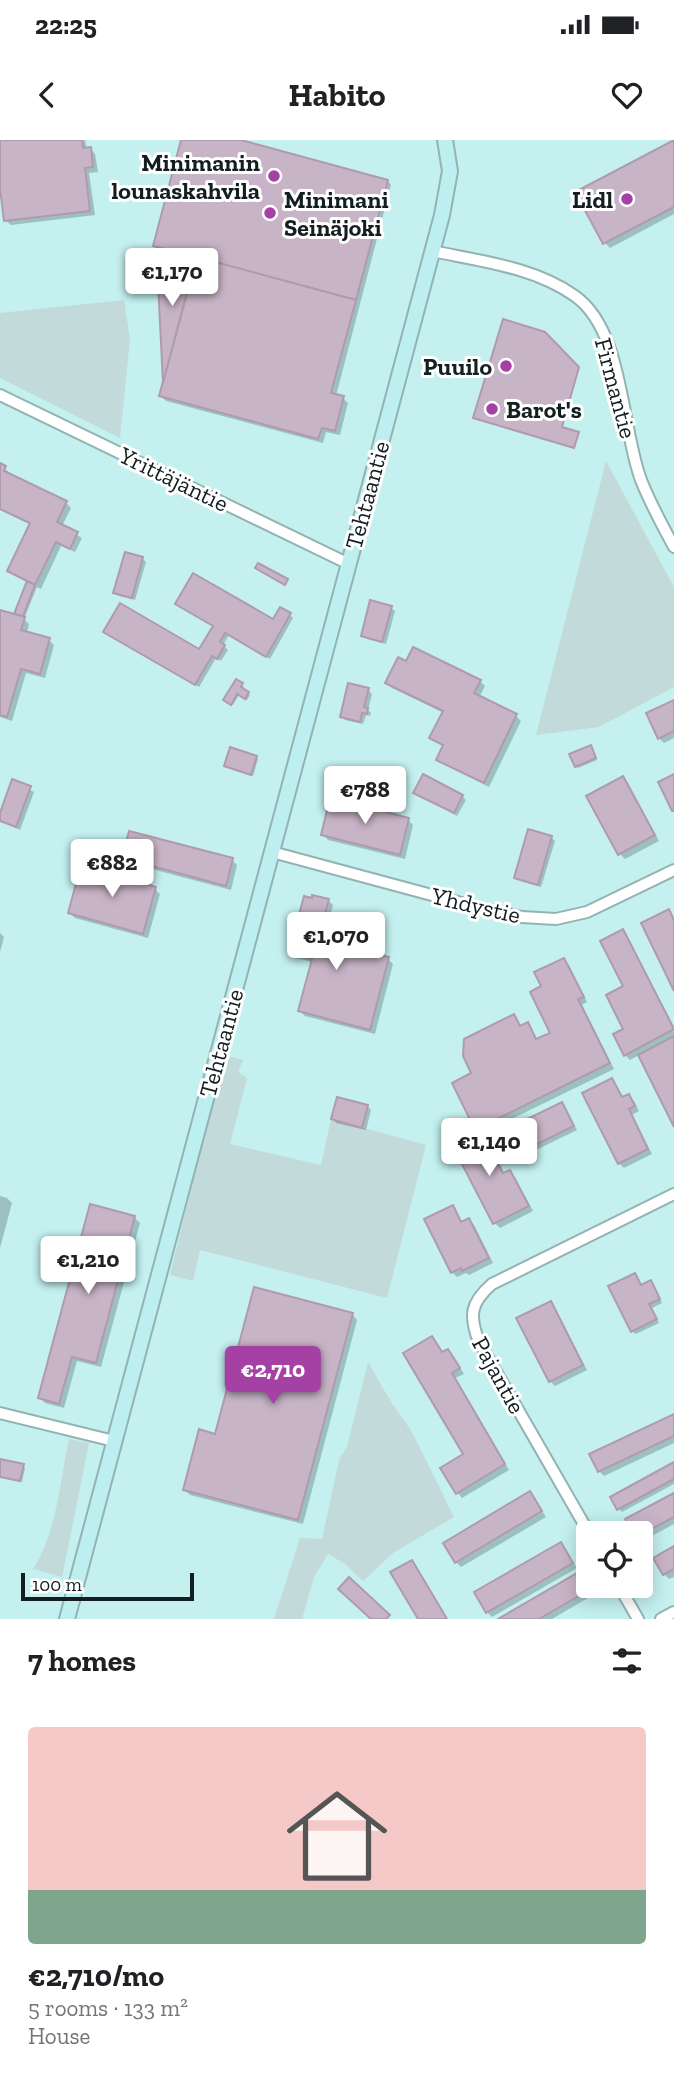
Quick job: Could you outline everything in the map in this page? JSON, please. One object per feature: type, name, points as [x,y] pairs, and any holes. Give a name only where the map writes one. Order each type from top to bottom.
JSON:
[{"type":"street","name":"Tehtaantie","points":[[67,1619],[432,251],[450,171],[445,140]]},
{"type":"street","name":"Firmantie","points":[[432,251],[515,268],[550,282],[577,297],[595,318],[608,343],[617,372],[640,479],[674,547]]},
{"type":"street","name":"Yrittäjäntie","points":[[0,395],[349,564]]},
{"type":"street","name":"Yhdystie","points":[[272,852],[480,908],[522,917],[556,919],[587,912],[674,870]]},
{"type":"street","name":"Pajantie","points":[[582,1521],[479,1342],[472,1324],[473,1307],[481,1293],[492,1284],[674,1194]]},
{"type":"street","points":[[0,1413],[114,1441]]},
{"type":"street","points":[[626,1598],[638,1619]]},
{"type":"street","points":[[661,1619],[674,1612]]},
{"type":"shaded area","points":[[0,140],[674,140],[674,1619],[0,1619]]},
{"type":"shaded area","points":[[124,300],[130,339],[120,438],[0,378],[0,313]]},
{"type":"shaded area","points":[[606,461],[674,587],[674,687],[599,727],[536,735]]},
{"type":"shaded area","points":[[224,1055],[243,1060],[238,1072],[247,1078],[230,1144],[321,1165],[331,1119],[426,1145],[387,1298],[200,1250],[193,1281],[170,1275]]},
{"type":"shaded area","points":[[368,1362],[412,1432],[454,1517],[393,1553],[363,1581],[345,1564],[328,1554],[314,1577],[302,1619],[274,1619],[300,1538],[322,1539],[339,1460],[347,1447]]},
{"type":"shaded area","points":[[69,1439],[89,1443],[62,1577],[33,1569],[53,1523]]},
{"type":"building","points":[[0,140],[82,140],[83,148],[91,147],[93,167],[85,168],[90,211],[4,221],[0,189]]},
{"type":"building","points":[[181,140],[241,140],[388,180],[356,300],[153,246]]},
{"type":"building","name":"Lidl","points":[[674,140],[674,207],[603,244],[575,192]]},
{"type":"building","points":[[197,257],[356,300],[331,393],[344,396],[335,431],[322,428],[318,439],[159,396]]},
{"type":"building","points":[[185,263],[194,265],[163,383],[158,282],[173,281],[171,266]]},
{"type":"building","points":[[503,319],[545,332],[579,367],[562,427],[579,432],[574,448],[473,418]]},
{"type":"building","points":[[0,463],[6,466],[4,471],[67,501],[57,522],[78,532],[70,549],[56,542],[35,585],[7,571],[30,523],[0,509]]},
{"type":"building","points":[[125,552],[143,557],[132,598],[113,593]]},
{"type":"building","points":[[258,563],[288,579],[285,585],[255,568]]},
{"type":"building","points":[[193,573],[273,619],[280,607],[291,613],[266,657],[225,633],[220,642],[225,645],[217,659],[212,656],[195,685],[103,632],[120,603],[199,649],[213,626],[175,604]]},
{"type":"building","points":[[27,581],[35,585],[23,616],[14,614]]},
{"type":"building","points":[[370,600],[392,606],[382,642],[361,636]]},
{"type":"building","points":[[0,610],[25,617],[21,630],[50,638],[40,674],[21,669],[7,717],[0,715]]},
{"type":"building","points":[[413,647],[481,680],[474,693],[517,714],[484,783],[436,760],[443,745],[429,738],[443,711],[385,683],[398,657],[406,661]]},
{"type":"building","points":[[236,679],[243,683],[241,687],[249,692],[245,699],[237,694],[231,705],[223,700]]},
{"type":"building","points":[[348,683],[369,688],[364,707],[368,708],[367,714],[362,713],[360,722],[340,717]]},
{"type":"building","points":[[674,700],[674,731],[658,739],[646,713]]},
{"type":"building","points":[[591,745],[596,758],[575,767],[569,754]]},
{"type":"building","points":[[230,747],[257,756],[251,775],[224,766]]},
{"type":"building","points":[[423,774],[463,795],[454,813],[413,793]]},
{"type":"building","points":[[674,774],[674,811],[672,811],[658,782]]},
{"type":"building","points":[[623,776],[655,835],[618,855],[586,796]]},
{"type":"building","points":[[12,779],[31,786],[16,827],[0,821],[0,813]]},
{"type":"building","points":[[330,798],[409,818],[400,855],[321,835]]},
{"type":"building","points":[[528,829],[552,836],[538,885],[514,878]]},
{"type":"building","points":[[129,831],[233,858],[226,886],[122,858]]},
{"type":"building","points":[[82,862],[126,874],[125,878],[156,887],[143,934],[68,913]]},
{"type":"building","points":[[312,895],[329,899],[318,939],[389,957],[370,1030],[298,1011],[312,959],[289,953],[304,896],[312,898]]},
{"type":"building","points":[[669,909],[674,920],[674,991],[641,923]]},
{"type":"building","points":[[623,929],[674,1029],[624,1056],[613,1034],[623,1029],[606,995],[623,986],[600,941]]},
{"type":"building","points":[[564,958],[584,997],[578,999],[610,1063],[475,1130],[452,1083],[471,1073],[463,1056],[464,1039],[514,1014],[520,1026],[528,1022],[536,1039],[550,1033],[530,992],[541,986],[534,972]]},
{"type":"building","points":[[674,1036],[674,1127],[638,1055]]},
{"type":"building","points":[[612,1078],[622,1097],[629,1094],[635,1106],[629,1109],[648,1149],[618,1164],[582,1093]]},
{"type":"building","points":[[337,1097],[368,1105],[362,1128],[331,1119]]},
{"type":"building","points":[[562,1102],[574,1126],[531,1147],[519,1123]]},
{"type":"building","points":[[479,1128],[503,1173],[510,1170],[529,1206],[493,1224],[451,1143]]},
{"type":"building","points":[[90,1204],[135,1216],[96,1363],[72,1357],[59,1404],[38,1398]]},
{"type":"building","points":[[453,1205],[461,1222],[469,1218],[489,1258],[462,1271],[461,1268],[451,1273],[424,1219]]},
{"type":"building","points":[[635,1273],[641,1285],[651,1280],[660,1299],[649,1304],[657,1319],[631,1332],[608,1286]]},
{"type":"building","points":[[254,1287],[353,1313],[298,1520],[183,1490],[199,1429],[215,1434]]},
{"type":"building","points":[[551,1301],[583,1365],[549,1382],[516,1318]]},
{"type":"building","points":[[432,1336],[442,1352],[448,1349],[460,1368],[452,1373],[505,1464],[456,1494],[440,1468],[463,1454],[403,1353]]},
{"type":"building","points":[[674,1414],[674,1436],[598,1472],[589,1454]]},
{"type":"building","points":[[0,1459],[24,1464],[20,1481],[0,1477]]},
{"type":"building","points":[[674,1462],[674,1479],[617,1510],[610,1497]]},
{"type":"building","points":[[530,1491],[542,1511],[455,1563],[443,1543]]},
{"type":"building","points":[[674,1493],[674,1517],[653,1528],[653,1521],[625,1519]]},
{"type":"building","points":[[561,1542],[573,1563],[486,1613],[474,1592]]},
{"type":"building","points":[[674,1546],[674,1569],[663,1575],[653,1558]]},
{"type":"building","points":[[412,1560],[447,1619],[418,1619],[390,1572]]},
{"type":"building","points":[[576,1574],[576,1598],[539,1619],[498,1619]]},
{"type":"building","points":[[349,1577],[390,1615],[386,1619],[371,1619],[338,1589]]},
{"type":"place","name":"Minimanin lounaskahvila","points":[[274,176]]},
{"type":"place","name":"Lidl","points":[[627,199]]},
{"type":"place","name":"Minimani Seinäjoki","points":[[270,213]]},
{"type":"place","name":"Puuilo","points":[[506,366]]},
{"type":"place","name":"Barot's","points":[[492,409]]}]
